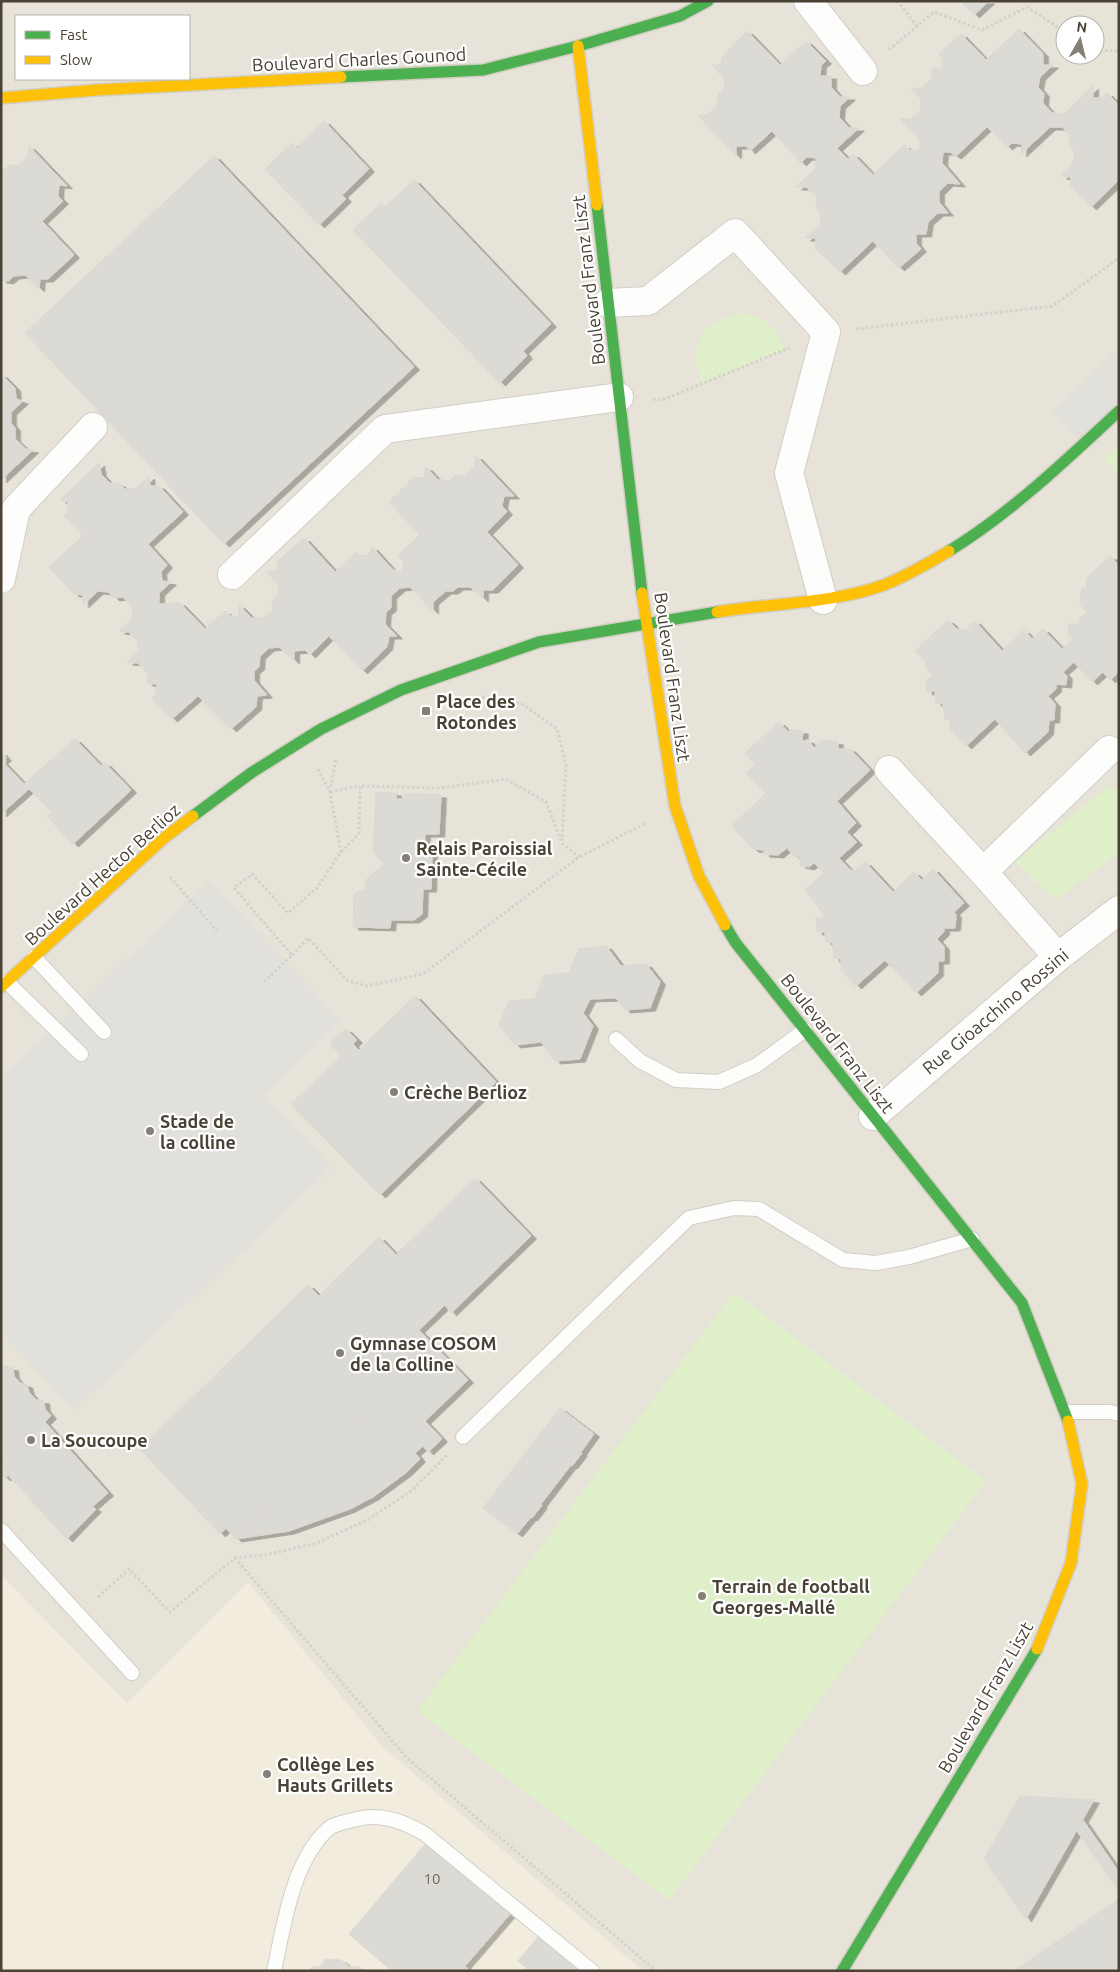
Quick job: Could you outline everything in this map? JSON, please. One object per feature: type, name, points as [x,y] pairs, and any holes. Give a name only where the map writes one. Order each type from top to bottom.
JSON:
[{"type":"street","name":"Boulevard Charles Gounod","points":[[1,98],[97,90],[484,70],[578,46],[680,16],[708,1]]},
{"type":"street","points":[[808,1],[864,71]]},
{"type":"street","name":"Boulevard Franz Liszt","points":[[578,46],[646,624],[675,806],[699,876],[735,942],[1022,1303],[1066,1412],[1082,1484],[1071,1563],[1042,1640],[842,1971]]},
{"type":"street","points":[[608,302],[648,301],[735,233],[826,332],[789,473],[823,600]]},
{"type":"street","points":[[232,575],[385,429],[620,397]]},
{"type":"street","name":"Boulevard Hector Berlioz","points":[[4,985],[164,838],[250,773],[321,729],[401,690],[539,642],[742,608],[823,600],[883,585],[918,569],[965,540],[1051,474],[1119,411]]},
{"type":"street","points":[[1,578],[16,509],[93,427]]},
{"type":"street","points":[[983,872],[1109,750]]},
{"type":"street","points":[[889,770],[1058,957]]},
{"type":"street","name":"Rue Gioacchino Rossini","points":[[873,1116],[1058,957],[1119,910]]},
{"type":"lane","points":[[34,957],[104,1032]]},
{"type":"lane","points":[[4,985],[81,1054]]},
{"type":"lane","points":[[616,1040],[640,1061],[676,1080],[719,1082],[757,1065],[805,1030]]},
{"type":"lane","points":[[463,1436],[689,1218],[734,1208],[759,1209],[844,1260],[876,1263],[909,1257],[972,1239]]},
{"type":"lane","points":[[1066,1412],[1110,1412],[1119,1414]]},
{"type":"lane","points":[[1,1530],[132,1673]]},
{"type":"lane","points":[[274,1971],[292,1892],[304,1861],[328,1827],[367,1816],[404,1821],[425,1834],[592,1971]]},
{"type":"path","points":[[896,1],[917,26]]},
{"type":"path","points":[[864,71],[934,12],[982,30],[1027,6],[1055,25]]},
{"type":"path","points":[[1105,50],[1119,50]]},
{"type":"path","points":[[620,397],[662,400],[826,332],[1052,306],[1119,258]]},
{"type":"path","points":[[473,696],[522,704],[558,730],[566,766],[562,843]]},
{"type":"path","points":[[317,767],[330,792],[341,852]]},
{"type":"path","points":[[330,792],[360,786],[440,788],[506,779],[546,802],[562,843],[579,856]]},
{"type":"path","points":[[292,955],[234,888],[252,874],[288,913],[317,888],[341,852],[359,833],[360,786]]},
{"type":"path","points":[[264,982],[308,938],[348,981],[367,986],[423,974],[579,856],[646,823]]},
{"type":"path","points":[[170,877],[217,932]]},
{"type":"path","points":[[100,1596],[129,1569],[170,1612],[235,1558],[264,1555],[317,1543],[369,1519],[411,1491],[463,1436]]},
{"type":"path","points":[[235,1558],[407,1758],[656,1971]]},
{"type":"shaded area","points":[[1,1],[1119,1],[1119,1971],[1,1971]]},
{"type":"shaded area","points":[[1119,348],[1119,410],[1083,444],[1053,412]]},
{"type":"shaded area","name":"Stade de la colline","points":[[209,881],[342,1021],[264,1095],[332,1167],[74,1410],[1,1333],[1,1077]]},
{"type":"shaded area","name":"Collège Les Hauts Grillets","points":[[1,1575],[127,1703],[248,1582],[382,1746],[643,1971],[1,1971]]},
{"type":"green space","points":[[744,313],[759,318],[770,325],[785,349],[703,384],[696,358],[702,336],[718,321]]},
{"type":"green space","points":[[1119,445],[1119,476],[1104,459]]},
{"type":"green space","points":[[1109,786],[1119,792],[1119,853],[1056,900],[1015,862]]},
{"type":"green space","name":"Terrain de football Georges-Mallé","points":[[734,1292],[986,1481],[669,1900],[417,1711]]},
{"type":"building","points":[[961,1],[989,1],[974,15]]},
{"type":"building","points":[[1019,29],[1043,54],[1043,65],[1053,65],[1040,77],[1038,87],[1044,94],[1043,103],[1052,113],[1064,114],[1093,86],[1093,98],[1102,98],[1107,93],[1119,105],[1119,180],[1091,207],[1071,186],[1071,177],[1061,176],[1073,163],[1075,152],[1070,146],[1070,135],[1062,127],[1050,127],[1021,154],[1022,144],[1012,143],[1007,147],[987,127],[956,156],[950,152],[943,152],[942,163],[960,184],[948,183],[939,192],[939,202],[948,213],[938,213],[928,222],[926,234],[916,234],[916,243],[921,249],[899,268],[873,241],[840,272],[815,248],[816,238],[805,238],[820,224],[821,214],[816,208],[817,198],[806,187],[796,187],[815,169],[816,158],[807,157],[801,163],[772,131],[750,151],[746,146],[736,146],[736,156],[698,115],[707,115],[717,106],[719,94],[724,89],[725,79],[712,65],[721,65],[723,56],[747,31],[780,65],[806,41],[826,61],[821,65],[820,76],[831,76],[831,87],[840,97],[850,97],[840,106],[839,117],[849,128],[859,128],[837,148],[848,159],[853,154],[873,175],[904,145],[910,150],[919,151],[920,140],[900,119],[911,119],[921,110],[921,99],[911,88],[922,88],[932,78],[932,68],[943,68],[943,59],[939,54],[961,34],[986,60]]},
{"type":"building","points":[[324,121],[369,169],[342,195],[346,199],[319,225],[265,169],[292,143],[296,148]]},
{"type":"building","points":[[29,146],[67,186],[59,185],[58,196],[63,201],[42,221],[74,255],[48,279],[40,279],[39,289],[25,275],[14,276],[8,281],[1,280],[1,171],[10,165],[18,166],[28,157]]},
{"type":"building","points":[[214,156],[414,367],[224,544],[25,333]]},
{"type":"building","points":[[414,180],[551,324],[523,351],[527,356],[500,383],[353,230],[381,203],[385,207]]},
{"type":"building","points":[[1,374],[15,388],[16,399],[23,401],[11,412],[11,423],[15,428],[15,439],[26,449],[33,450],[1,480]]},
{"type":"building","points":[[476,456],[514,496],[504,496],[502,506],[507,512],[487,532],[518,565],[493,590],[483,590],[483,599],[470,587],[458,587],[453,591],[446,591],[433,602],[433,611],[410,587],[400,588],[391,596],[391,608],[386,612],[385,624],[397,636],[389,636],[387,647],[362,671],[329,636],[310,655],[305,650],[294,651],[294,661],[279,647],[269,648],[260,656],[259,667],[254,671],[254,680],[267,695],[257,696],[256,707],[231,729],[198,696],[172,719],[152,698],[156,694],[157,684],[147,683],[148,674],[138,663],[127,662],[138,652],[138,642],[129,632],[119,631],[132,619],[133,608],[123,597],[114,598],[108,592],[98,591],[83,605],[83,595],[74,594],[49,567],[83,536],[64,516],[68,512],[68,502],[60,500],[99,463],[101,474],[110,483],[120,484],[125,489],[135,489],[149,476],[150,486],[159,486],[183,512],[148,544],[167,565],[161,572],[162,581],[171,582],[159,593],[159,604],[180,603],[205,629],[225,611],[229,616],[239,616],[239,605],[252,618],[264,618],[273,610],[272,601],[278,595],[279,585],[267,572],[277,571],[278,561],[304,538],[335,572],[356,552],[360,556],[369,555],[372,547],[393,570],[402,571],[404,562],[398,555],[420,535],[389,502],[414,477],[424,478],[426,467],[438,480],[449,481],[455,475],[465,476],[474,467]]},
{"type":"building","points":[[1110,556],[1119,565],[1119,672],[1110,680],[1103,672],[1092,682],[1074,662],[1063,672],[1067,676],[1066,685],[1056,684],[1056,689],[1048,696],[1055,704],[1054,720],[1049,720],[1048,732],[1025,753],[995,719],[966,746],[951,730],[950,719],[945,719],[943,703],[936,703],[935,691],[927,692],[926,681],[933,675],[925,666],[926,662],[915,651],[948,620],[957,629],[965,630],[975,621],[1002,651],[1024,630],[1032,639],[1043,629],[1062,649],[1073,639],[1068,634],[1069,624],[1079,624],[1079,619],[1087,612],[1080,604],[1082,588],[1086,589],[1087,578]]},
{"type":"building","points":[[779,722],[788,732],[791,730],[803,731],[802,741],[808,740],[814,748],[823,740],[838,742],[838,749],[850,749],[870,770],[837,801],[856,823],[847,832],[857,842],[839,858],[850,870],[855,871],[865,862],[893,892],[914,872],[922,880],[933,869],[964,903],[954,912],[956,915],[955,928],[944,928],[944,932],[937,939],[944,947],[944,961],[938,961],[938,973],[916,993],[885,960],[856,986],[841,970],[841,958],[834,959],[833,942],[826,942],[825,932],[817,932],[816,918],[827,918],[805,890],[824,873],[814,863],[809,867],[800,865],[800,857],[794,856],[787,848],[778,855],[764,854],[764,850],[753,849],[732,826],[766,793],[746,773],[755,764],[745,753]]},
{"type":"building","points":[[75,739],[101,766],[105,763],[131,790],[73,844],[47,816],[52,812],[29,789],[1,814],[1,752],[6,758],[2,761],[24,784]]},
{"type":"building","name":"Relais Paroissial Sainte-Cécile","points":[[376,792],[396,793],[396,799],[404,799],[404,793],[441,795],[439,834],[425,834],[424,853],[432,853],[431,889],[423,889],[422,914],[414,920],[391,920],[390,928],[353,927],[354,895],[361,890],[365,890],[366,880],[384,864],[373,852]]},
{"type":"building","points":[[606,946],[621,966],[646,964],[660,982],[650,1008],[625,1010],[616,998],[590,999],[583,1013],[593,1026],[580,1059],[555,1061],[541,1042],[515,1045],[499,1025],[509,1001],[535,999],[544,975],[569,973],[579,949]]},
{"type":"building","name":"Crèche Berlioz","points":[[415,996],[496,1082],[380,1195],[291,1104],[341,1056],[330,1043],[346,1029],[357,1040],[353,1044],[359,1050]]},
{"type":"building","name":"Gymnase COSOM de la Colline","points":[[475,1178],[531,1236],[451,1313],[445,1305],[419,1330],[468,1380],[425,1421],[442,1439],[428,1452],[423,1446],[415,1453],[420,1459],[407,1472],[373,1497],[350,1509],[289,1531],[236,1539],[394,1389],[382,1377],[220,1534],[140,1449],[308,1285],[319,1296],[379,1237],[396,1255]]},
{"type":"building","name":"La Soucoupe","points":[[1,1363],[5,1367],[13,1368],[14,1376],[20,1383],[27,1385],[29,1392],[36,1400],[44,1401],[45,1409],[51,1416],[45,1422],[108,1493],[92,1507],[96,1509],[67,1539],[8,1475],[17,1467],[8,1457],[3,1461],[1,1459]]},
{"type":"building","points":[[382,1377],[394,1389],[236,1539],[226,1528]]},
{"type":"building","points":[[560,1408],[594,1434],[581,1452],[573,1446],[583,1432],[567,1420],[496,1512],[512,1525],[523,1511],[531,1517],[517,1534],[483,1508]]},
{"type":"building","points":[[567,1420],[583,1432],[573,1446],[582,1453],[572,1466],[563,1458],[532,1498],[542,1505],[532,1518],[523,1511],[512,1525],[496,1512]]},
{"type":"building","points":[[8,1457],[17,1467],[5,1478],[1,1474],[1,1463]]},
{"type":"building","points":[[563,1458],[571,1465],[541,1504],[532,1498]]},
{"type":"building","points":[[1020,1796],[1094,1800],[1026,1919],[984,1859]]},
{"type":"building","points":[[1083,1820],[1119,1872],[1119,1885],[1116,1887],[1077,1831]]},
{"type":"building","points":[[427,1842],[510,1914],[465,1966],[470,1971],[392,1971],[349,1934]]},
{"type":"building","points":[[1119,1899],[1119,1971],[1014,1971]]},
{"type":"building","points":[[539,1936],[565,1958],[554,1971],[530,1971],[518,1961]]},
{"type":"building","points":[[566,1958],[580,1971],[555,1971]]},
{"type":"building","points":[[326,1959],[341,1960],[350,1967],[360,1967],[364,1971],[308,1971],[312,1967],[319,1967]]},
{"type":"traffic: fast","points":[[341,77],[483,70],[578,46],[680,16],[708,1]]},
{"type":"traffic: fast","points":[[597,205],[642,593]]},
{"type":"traffic: fast","points":[[949,551],[1016,503],[1119,411]]},
{"type":"traffic: fast","points":[[193,816],[251,773],[321,729],[401,690],[539,642],[717,612]]},
{"type":"traffic: fast","points":[[725,925],[735,942],[1022,1303],[1068,1421]]},
{"type":"traffic: fast","points":[[842,1971],[1037,1649]]},
{"type":"traffic: slow","points":[[578,46],[597,205]]},
{"type":"traffic: slow","points":[[1,98],[97,90],[341,77]]},
{"type":"traffic: slow","points":[[717,612],[822,600],[864,591],[901,578],[949,551]]},
{"type":"traffic: slow","points":[[642,593],[675,806],[699,876],[725,925]]},
{"type":"traffic: slow","points":[[1,987],[164,838],[193,816]]},
{"type":"traffic: slow","points":[[1037,1649],[1071,1563],[1082,1484],[1068,1421]]},
{"type":"place","name":"Place des Rotondes","points":[[426,711]]},
{"type":"place","name":"Relais Paroissial Sainte-Cécile","points":[[406,858]]},
{"type":"place","name":"Crèche Berlioz","points":[[394,1092]]},
{"type":"place","name":"Stade de la colline","points":[[150,1131]]},
{"type":"place","name":"Gymnase COSOM de la Colline","points":[[340,1353]]},
{"type":"place","name":"La Soucoupe","points":[[31,1440]]},
{"type":"place","name":"Terrain de football Georges-Mallé","points":[[702,1596]]},
{"type":"place","name":"Collège Les Hauts Grillets","points":[[267,1774]]}]
